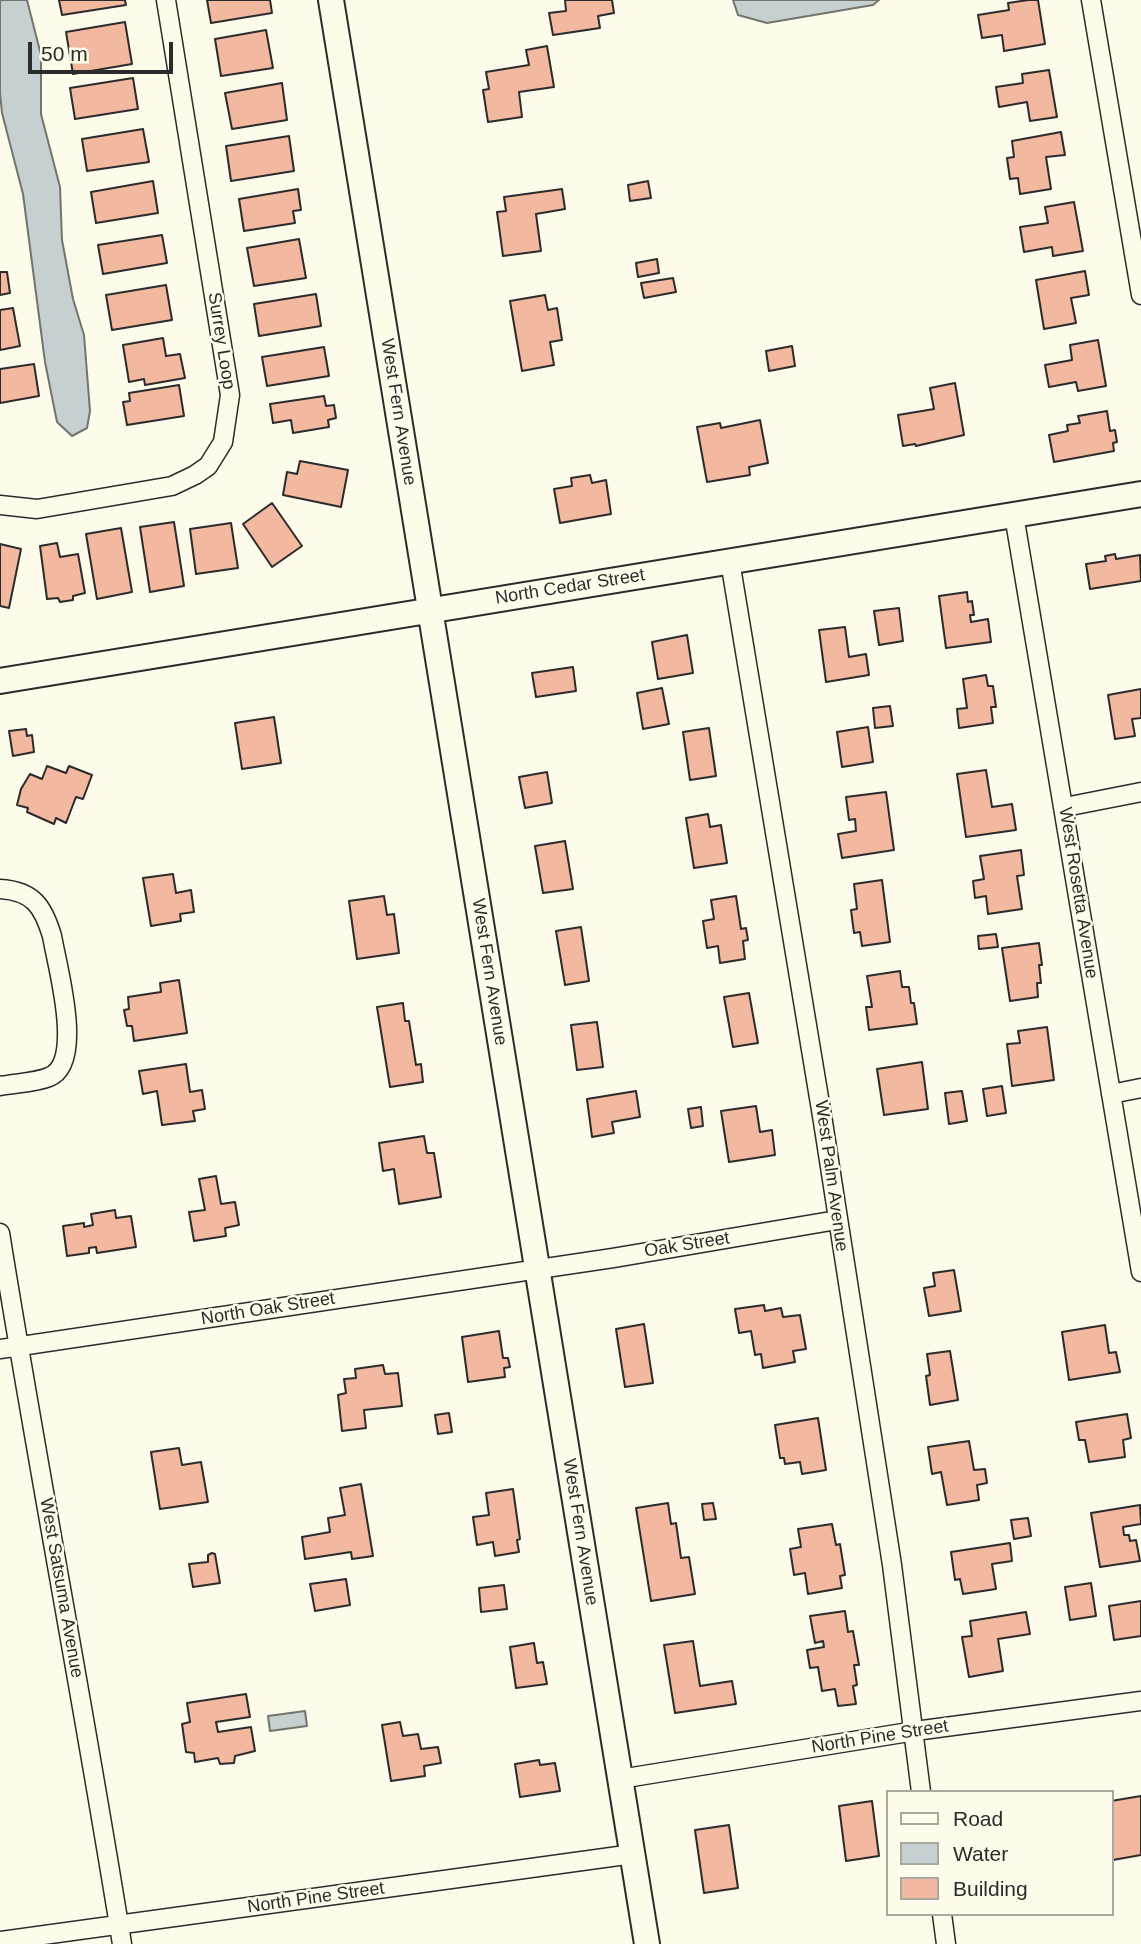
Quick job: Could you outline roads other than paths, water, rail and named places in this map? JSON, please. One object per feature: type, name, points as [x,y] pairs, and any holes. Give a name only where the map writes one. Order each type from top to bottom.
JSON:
[{"type":"street","name":"Surrey Loop","points":[[0,505],[37,509],[172,486],[208,466],[223,442],[230,395],[166,0]]},
{"type":"street","name":"West Fern Avenue","points":[[331,0],[647,1944]]},
{"type":"street","points":[[1091,0],[1141,295]]},
{"type":"street","name":"North Cedar Street","points":[[0,681],[1141,494]]},
{"type":"street","name":"West Rosetta Avenue","points":[[1014,515],[1141,1272]]},
{"type":"street","name":"West Palm Avenue","points":[[730,561],[808,1026],[894,1579],[921,1790]]},
{"type":"street","points":[[1065,807],[1141,792]]},
{"type":"street","points":[[0,889],[17,890],[30,897],[41,908],[47,921],[68,1030],[68,1047],[57,1072],[49,1078],[0,1086]]},
{"type":"street","points":[[1111,1094],[1141,1088]]},
{"type":"street","name":"Oak Street","points":[[537,1268],[613,1258],[837,1220]]},
{"type":"street","name":"West Satsuma Avenue","points":[[0,1233],[65,1599],[122,1944]]},
{"type":"street","name":"North Oak Street","points":[[0,1349],[537,1268]]},
{"type":"street","name":"North Pine Street","points":[[620,1779],[915,1731],[1141,1701]]},
{"type":"street","name":"North Pine Street","points":[[0,1941],[633,1854]]},
{"type":"street","points":[[942,1916],[946,1944]]},
{"type":"water","points":[[0,0],[27,0],[41,55],[41,114],[60,187],[62,240],[73,299],[84,335],[90,411],[87,428],[72,436],[57,422],[45,362],[23,194],[2,113]]},
{"type":"water","points":[[733,0],[879,0],[873,5],[767,23],[738,15]]},
{"type":"water","points":[[305,1711],[307,1726],[270,1731],[268,1716]]}]
